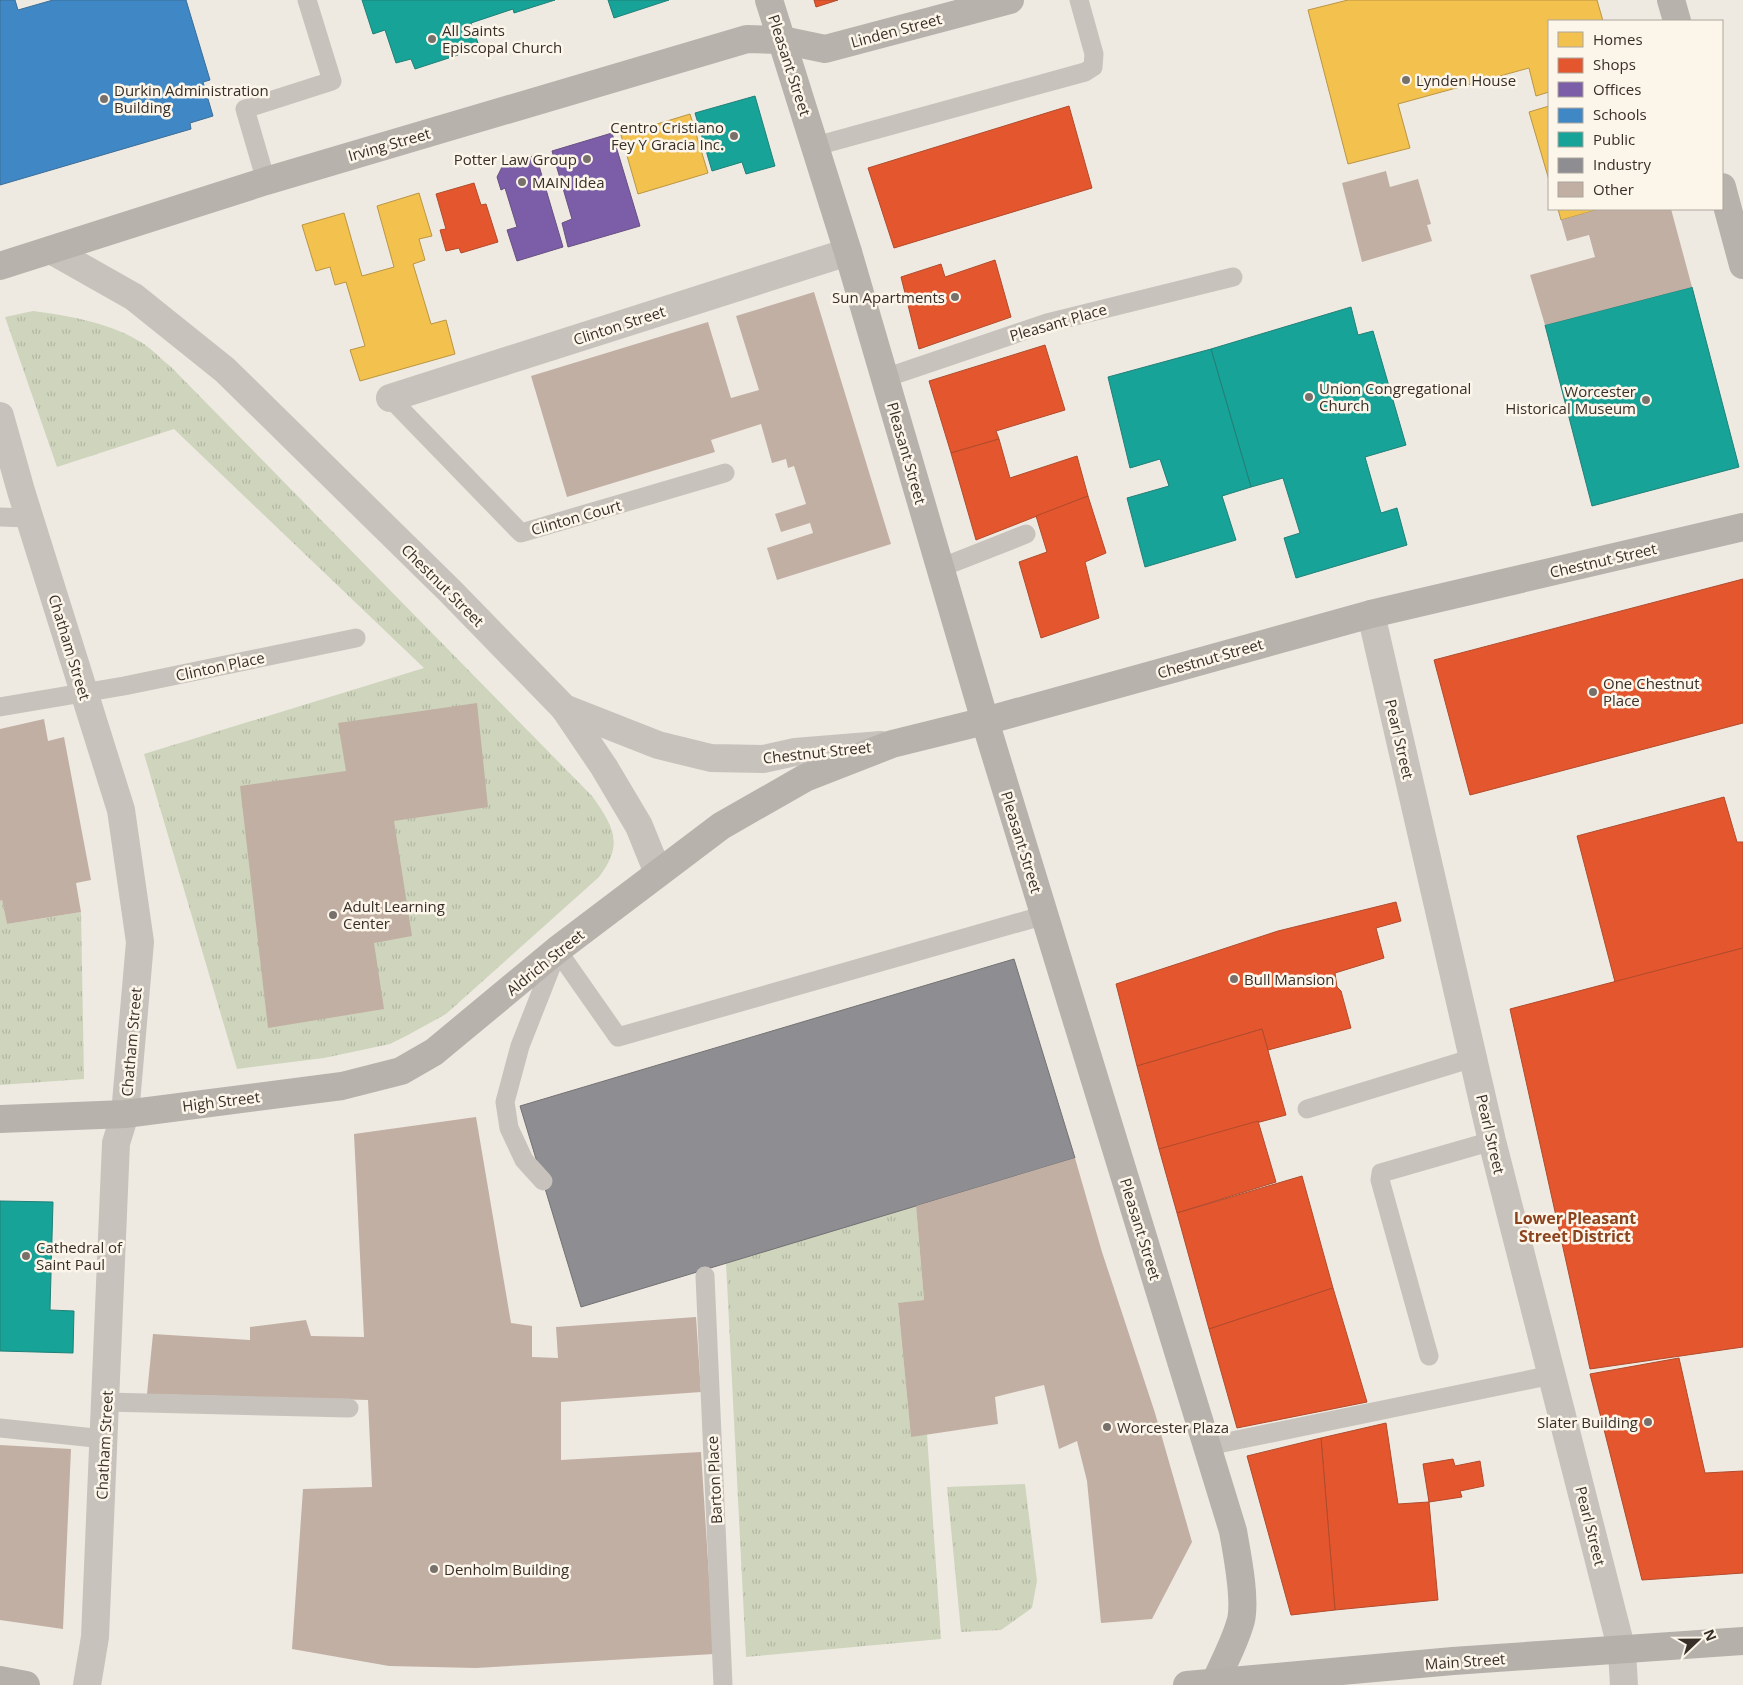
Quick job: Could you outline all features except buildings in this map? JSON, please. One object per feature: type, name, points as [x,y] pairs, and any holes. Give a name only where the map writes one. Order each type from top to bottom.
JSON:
[{"type":"main road","name":"Pleasant Street","points":[[769,0],[816,146],[985,721],[1233,1531],[1240,1577],[1242,1618],[1232,1649],[1215,1684]]},
{"type":"main road","points":[[1671,0],[1677,20]]},
{"type":"main road","name":"Linden Street","points":[[782,40],[825,49],[999,1]]},
{"type":"main road","name":"Irving Street","points":[[0,266],[266,181],[748,39],[782,40]]},
{"type":"main road","points":[[1723,191],[1743,265]]},
{"type":"main road","name":"Chestnut Street","points":[[892,744],[985,721],[1371,614],[1743,527]]},
{"type":"main road","name":"Aldrich Street","points":[[434,1052],[557,950],[721,826],[805,778],[892,744]]},
{"type":"main road","name":"High Street","points":[[0,1119],[126,1114],[342,1086],[401,1071],[434,1052]]},
{"type":"main road","name":"Main Street","points":[[1186,1685],[1215,1684],[1452,1661],[1622,1651],[1743,1641]]},
{"type":"main road","points":[[0,1680],[26,1685]]},
{"type":"street","name":"Chestnut Street","points":[[50,250],[134,297],[225,370],[452,592],[564,708],[658,745],[711,758],[763,759],[795,752],[892,744]]},
{"type":"street","name":"Clinton Street","points":[[390,398],[848,252]]},
{"type":"street","name":"Chatham Street","points":[[0,416],[29,518],[121,810],[140,942],[126,1114],[116,1143],[106,1402],[94,1637],[87,1685]]},
{"type":"street","name":"Pearl Street","points":[[1371,614],[1492,1141],[1622,1651],[1624,1685]]},
{"type":"street","points":[[564,708],[604,767],[639,826],[658,874]]},
{"type":"lane","points":[[266,181],[245,109],[332,81],[307,0]]},
{"type":"lane","points":[[816,146],[1085,72],[1092,67],[1094,54],[1079,0]]},
{"type":"lane","name":"Pleasant Place","points":[[885,378],[1047,323],[1234,277]]},
{"type":"lane","name":"Clinton Court","points":[[390,398],[521,533],[724,474]]},
{"type":"lane","points":[[0,517],[29,518]]},
{"type":"lane","points":[[940,568],[1026,534]]},
{"type":"lane","name":"Clinton Place","points":[[0,707],[84,694],[356,638]]},
{"type":"lane","points":[[557,950],[618,1037],[1045,916]]},
{"type":"lane","points":[[543,1181],[524,1160],[509,1128],[505,1102],[520,1046],[557,950]]},
{"type":"lane","points":[[1307,1109],[1473,1058]]},
{"type":"lane","points":[[1429,1356],[1380,1180],[1381,1173],[1492,1141]]},
{"type":"lane","name":"Barton Place","points":[[705,1276],[723,1685]]},
{"type":"lane","points":[[1208,1446],[1552,1375]]},
{"type":"lane","points":[[106,1402],[349,1408]]},
{"type":"lane","points":[[0,1428],[104,1439]]},
{"type":"green space","points":[[33,311],[76,318],[118,331],[144,344],[171,367],[592,796],[606,817],[613,836],[614,845],[612,855],[599,877],[446,1014],[408,1035],[390,1044],[324,1058],[237,1069],[144,754],[424,668],[174,429],[57,467],[5,317]]},
{"type":"green space","points":[[2,900],[7,924],[81,912],[84,1079],[0,1085],[0,901]]},
{"type":"green space","points":[[916,1206],[924,1300],[898,1304],[911,1436],[927,1434],[941,1639],[746,1657],[726,1263]]},
{"type":"green space","points":[[1025,1484],[1037,1581],[1032,1608],[1001,1630],[961,1632],[947,1487]]},
{"type":"place","name":"All Saints Episcopal Church","points":[[432,39]]},
{"type":"place","name":"Lynden House","points":[[1406,80]]},
{"type":"place","name":"Durkin Administration Building","points":[[104,99]]},
{"type":"place","name":"Centro Cristiano Fey Y Gracia Inc.","points":[[734,136]]},
{"type":"place","name":"Potter Law Group","points":[[587,159]]},
{"type":"place","name":"MAIN Idea","points":[[522,182]]},
{"type":"place","name":"Sun Apartments","points":[[955,297]]},
{"type":"place","name":"Union Congregational Church","points":[[1309,397]]},
{"type":"place","name":"Worcester Historical Museum","points":[[1646,400]]},
{"type":"place","name":"One Chestnut Place","points":[[1593,692]]},
{"type":"place","name":"Adult Learning Center","points":[[333,915]]},
{"type":"place","name":"Bull Mansion","points":[[1234,979]]},
{"type":"place","name":"Cathedral of Saint Paul","points":[[26,1256]]},
{"type":"place","name":"Slater Building","points":[[1648,1422]]},
{"type":"place","name":"Worcester Plaza","points":[[1107,1427]]},
{"type":"place","name":"Denholm Building","points":[[434,1569]]},
{"type":"district","name":"Lower Pleasant Street District","points":[[1575,1227]]}]
